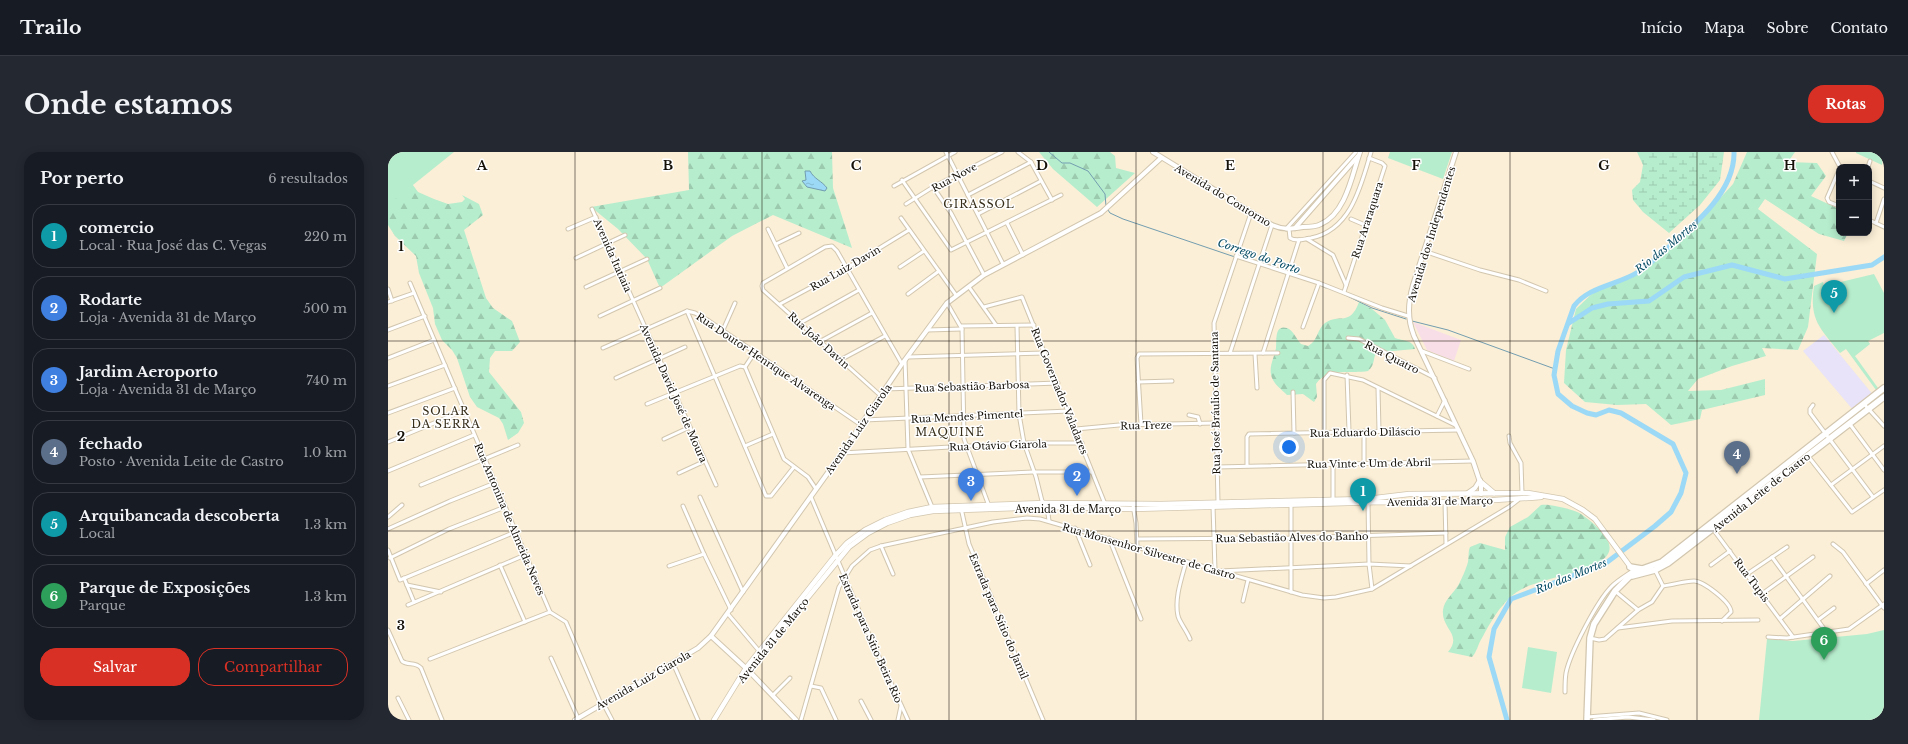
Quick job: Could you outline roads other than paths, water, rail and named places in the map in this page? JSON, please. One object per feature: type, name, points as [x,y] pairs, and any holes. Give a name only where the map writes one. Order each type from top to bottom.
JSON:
[{"type":"highway","name":"Avenida Leite de Castro","points":[[1632,571],[1655,570],[1668,564],[1825,434],[1884,388]]},
{"type":"highway","name":"Avenida Leite de Castro","points":[[1587,718],[1590,638],[1594,624],[1615,591],[1632,571],[1662,562],[1808,456],[1884,397]]},
{"type":"main road","points":[[1480,481],[1496,493],[1498,500]]},
{"type":"main road","name":"Avenida 31 de Março","points":[[714,720],[736,684],[836,558],[866,531],[909,514],[932,509],[1046,505],[1106,505],[1134,507],[1259,504],[1368,501],[1417,494],[1466,495],[1521,493],[1551,496],[1571,502],[1583,510],[1595,519],[1611,539],[1632,571]]},
{"type":"main road","points":[[1518,500],[1521,493]]},
{"type":"main road","points":[[1417,494],[1414,499],[1420,503]]},
{"type":"main road","points":[[1471,502],[1481,494]]},
{"type":"main road","name":"Avenida 31 de Março","points":[[1291,503],[1333,500],[1420,503],[1471,502],[1518,500],[1551,496]]},
{"type":"main road","name":"Avenida 31 de Março","points":[[748,670],[760,652],[803,600]]},
{"type":"street","points":[[894,186],[947,154],[955,152]]},
{"type":"street","name":"Rua Nove","points":[[906,204],[933,187],[1002,152]]},
{"type":"street","points":[[1018,152],[1031,162],[1052,200]]},
{"type":"street","name":"Avenida do Contorno","points":[[1153,152],[1272,225],[1288,229],[1323,224],[1339,208],[1346,196],[1359,153]]},
{"type":"street","points":[[1359,153],[1288,229],[1290,238],[1299,240],[1307,239],[1327,233],[1349,212],[1354,204],[1371,152]]},
{"type":"street","name":"Avenida dos Independentes","points":[[1408,316],[1411,293],[1456,152]]},
{"type":"street","points":[[1832,152],[1837,164]]},
{"type":"street","points":[[1294,228],[1359,153]]},
{"type":"street","points":[[947,154],[1003,264]]},
{"type":"street","name":"Avenida Luiz Giarola","points":[[576,719],[698,648],[711,636],[842,453],[905,360],[947,303],[984,275],[1101,213],[1161,158]]},
{"type":"street","name":"Rua Araraquara","points":[[1344,292],[1384,166],[1382,162],[1369,158]]},
{"type":"street","points":[[968,195],[1031,162]]},
{"type":"street","points":[[1836,176],[1827,198],[1829,202],[1836,205]]},
{"type":"street","points":[[902,180],[950,250],[967,243],[1061,195]]},
{"type":"street","points":[[978,214],[1041,181]]},
{"type":"street","points":[[1872,182],[1884,188]]},
{"type":"street","points":[[933,187],[967,243],[984,275]]},
{"type":"street","points":[[1876,223],[1884,199]]},
{"type":"street","name":"Avenida Itatiaia","points":[[592,209],[633,301]]},
{"type":"street","points":[[1349,212],[1350,219]]},
{"type":"street","name":"Rua José Bráulio de Santana","points":[[1217,570],[1214,539],[1217,467],[1214,323],[1251,213]]},
{"type":"street","points":[[568,229],[596,216]]},
{"type":"street","points":[[1344,216],[1365,225]]},
{"type":"street","points":[[901,218],[956,295]]},
{"type":"street","points":[[1872,221],[1884,227]]},
{"type":"street","points":[[1007,223],[1023,255]]},
{"type":"street","points":[[1230,353],[1272,225]]},
{"type":"street","points":[[768,229],[787,268],[825,246],[832,246],[837,251],[885,336],[905,360],[908,449],[932,509]]},
{"type":"street","name":"Rua Luiz Davin","points":[[780,304],[846,268],[909,230]]},
{"type":"street","points":[[776,244],[799,233]]},
{"type":"street","points":[[576,258],[625,236]]},
{"type":"street","points":[[1307,239],[1333,255],[1346,285]]},
{"type":"street","points":[[1263,353],[1299,240]]},
{"type":"street","points":[[900,267],[924,251]]},
{"type":"street","points":[[1424,251],[1480,270],[1519,280],[1546,290]]},
{"type":"street","points":[[1235,257],[1344,292],[1382,308],[1408,316],[1412,331],[1473,461],[1480,481],[1481,494]]},
{"type":"street","points":[[586,287],[648,259]]},
{"type":"street","name":"Rua João Davin","points":[[787,268],[763,283],[763,290],[880,396]]},
{"type":"street","points":[[908,294],[939,271]]},
{"type":"street","name":"Rua Antonina de Almeida Neves","points":[[410,283],[455,388],[463,411],[486,460],[515,532],[550,612]]},
{"type":"street","points":[[1303,327],[1318,284]]},
{"type":"street","points":[[969,287],[996,325]]},
{"type":"street","points":[[600,316],[660,288]]},
{"type":"street","points":[[388,289],[390,302],[414,292]]},
{"type":"street","points":[[800,323],[859,290]]},
{"type":"street","name":"Rua Governador Valadares","points":[[984,307],[1022,297],[1106,505]]},
{"type":"street","name":"Avenida David José de Moura","points":[[633,301],[716,485]]},
{"type":"street","points":[[723,330],[735,303]]},
{"type":"street","points":[[947,303],[961,327],[964,439],[978,474],[989,508]]},
{"type":"street","points":[[687,311],[766,496],[771,496],[794,468]]},
{"type":"street","name":"Rua Doutor Henrique Alvarenga","points":[[603,348],[687,311],[695,313],[723,330],[861,425]]},
{"type":"street","points":[[821,341],[872,313]]},
{"type":"street","points":[[388,330],[425,316]]},
{"type":"street","points":[[927,330],[996,325],[1034,325]]},
{"type":"street","points":[[1017,326],[1019,414],[1024,443],[1042,501],[1046,505],[1049,521]]},
{"type":"street","points":[[842,360],[885,336]]},
{"type":"street","name":"Rua Quatro","points":[[1348,338],[1359,339],[1434,378]]},
{"type":"street","points":[[388,358],[434,340]]},
{"type":"street","points":[[616,378],[685,347]]},
{"type":"street","points":[[1422,351],[1469,369]]},
{"type":"street","points":[[745,367],[755,352]]},
{"type":"street","points":[[905,360],[962,355],[1045,353]]},
{"type":"street","points":[[1141,424],[1137,358],[1139,354],[1278,353]]},
{"type":"street","points":[[1255,354],[1257,388]]},
{"type":"street","points":[[388,386],[445,365]]},
{"type":"street","points":[[646,404],[740,366],[745,367]]},
{"type":"street","points":[[745,367],[784,459],[808,477],[816,489]]},
{"type":"street","points":[[1324,432],[1326,377],[1330,373],[1347,375],[1363,380],[1455,425]]},
{"type":"street","points":[[1347,375],[1349,431]]},
{"type":"street","points":[[1138,382],[1172,381]]},
{"type":"street","name":"Rua Sebastião Barbosa","points":[[885,390],[1058,383]]},
{"type":"street","points":[[388,413],[455,388]]},
{"type":"street","points":[[1378,388],[1379,431]]},
{"type":"street","points":[[1293,392],[1294,433]]},
{"type":"street","points":[[1437,416],[1445,400]]},
{"type":"street","points":[[1864,404],[1884,426]]},
{"type":"street","points":[[1813,405],[1810,409],[1810,413],[1851,470],[1873,497]]},
{"type":"street","points":[[388,442],[463,411]]},
{"type":"street","name":"Rua Mendes Pimentel","points":[[864,420],[963,417],[1069,411]]},
{"type":"street","points":[[1189,415],[1198,417],[1200,424]]},
{"type":"street","points":[[1846,418],[1884,470]]},
{"type":"street","name":"Rua Treze","points":[[1076,429],[1141,424],[1216,423]]},
{"type":"street","points":[[664,439],[690,427]]},
{"type":"street","name":"Rua Eduardo Diláscio","points":[[1247,465],[1248,435],[1349,431],[1459,430]]},
{"type":"street","points":[[1364,431],[1364,462]]},
{"type":"street","points":[[745,446],[773,434]]},
{"type":"street","points":[[388,471],[474,435]]},
{"type":"street","points":[[1509,436],[1510,443],[1521,463],[1521,493]]},
{"type":"street","name":"Rua Otávio Giarola","points":[[842,453],[1024,443],[1082,443]]},
{"type":"street","points":[[421,485],[518,446]]},
{"type":"street","points":[[1830,485],[1884,446]]},
{"type":"street","points":[[1808,456],[1852,512],[1884,490]]},
{"type":"street","points":[[679,473],[705,461]]},
{"type":"street","name":"Rua Vinte e Um de Abril","points":[[1217,467],[1364,462],[1473,461]]},
{"type":"street","points":[[1333,463],[1333,500]]},
{"type":"street","points":[[920,477],[1033,472],[1092,472]]},
{"type":"street","points":[[1466,495],[1473,490],[1480,481]]},
{"type":"street","points":[[388,529],[450,501],[495,483]]},
{"type":"street","points":[[700,497],[743,592]]},
{"type":"street","name":"Estrada para Sítio Beira Rio","points":[[811,497],[836,558],[908,720]]},
{"type":"street","name":"Rua Monsenhor Silvestre de Castro","points":[[801,720],[839,587],[852,566],[870,550],[881,546],[965,527],[1027,518],[1049,521],[1075,528],[1248,580],[1292,592],[1324,598],[1350,595],[1372,589],[1518,500]]},
{"type":"street","points":[[1368,501],[1369,564],[1372,589]]},
{"type":"street","points":[[1445,502],[1446,544]]},
{"type":"street","points":[[1291,503],[1292,592]]},
{"type":"street","points":[[388,517],[402,505]]},
{"type":"street","points":[[683,506],[731,610]]},
{"type":"street","points":[[390,558],[449,529],[505,507]]},
{"type":"street","points":[[1134,507],[1137,546]]},
{"type":"street","name":"Estrada para Sítio do Jamil","points":[[961,509],[969,544],[1043,720]]},
{"type":"street","name":"Rua Tupis","points":[[1711,527],[1781,618],[1793,637]]},
{"type":"street","points":[[1075,528],[1090,565]]},
{"type":"street","points":[[388,550],[400,580],[515,532]]},
{"type":"street","name":"Rua Sebastião Alves do Banho","points":[[1137,539],[1214,539],[1247,537],[1291,538],[1446,533]]},
{"type":"street","points":[[1109,538],[1141,618]]},
{"type":"street","points":[[1768,637],[1793,637],[1844,630],[1854,627],[1883,606],[1843,552],[1833,544]]},
{"type":"street","points":[[881,546],[893,574]]},
{"type":"street","points":[[1747,574],[1787,547]]},
{"type":"street","points":[[1712,565],[1730,551]]},
{"type":"street","points":[[669,566],[704,554]]},
{"type":"street","points":[[408,605],[525,555]]},
{"type":"street","points":[[1762,594],[1813,556]]},
{"type":"street","points":[[1772,557],[1827,633]]},
{"type":"street","points":[[1186,562],[1181,582],[1178,616],[1190,638]]},
{"type":"street","points":[[1217,570],[1369,564],[1411,566]]},
{"type":"street","points":[[500,566],[525,622]]},
{"type":"street","points":[[1655,570],[1663,586]]},
{"type":"street","points":[[1866,584],[1884,570]]},
{"type":"street","points":[[1565,692],[1565,675],[1570,660],[1606,592],[1616,582],[1632,571]]},
{"type":"street","points":[[1781,618],[1830,576]]},
{"type":"street","points":[[404,578],[414,602]]},
{"type":"street","points":[[1243,601],[1248,580]]},
{"type":"street","points":[[1590,638],[1602,640],[1638,610],[1652,602],[1663,586],[1690,582],[1701,583],[1724,598],[1731,608],[1730,614],[1722,621]]},
{"type":"street","points":[[407,585],[441,592]]},
{"type":"street","points":[[1615,591],[1638,610]]},
{"type":"street","points":[[1818,620],[1834,608]]},
{"type":"street","points":[[430,659],[550,612],[566,622],[602,703],[612,720]]},
{"type":"street","points":[[728,614],[760,652]]},
{"type":"street","points":[[1618,628],[1672,621],[1758,620]]},
{"type":"street","points":[[388,630],[402,662],[417,664],[421,668],[442,720]]},
{"type":"street","points":[[711,636],[774,695],[796,720]]},
{"type":"street","points":[[551,658],[576,719]]},
{"type":"street","points":[[673,663],[698,720]]},
{"type":"street","points":[[774,695],[790,678]]},
{"type":"street","points":[[811,686],[821,688],[836,720]]},
{"type":"street","points":[[398,698],[409,720]]},
{"type":"street","points":[[861,701],[871,720]]},
{"type":"street","points":[[898,720],[901,706]]},
{"type":"street","points":[[1587,718],[1639,714],[1667,720]]},
{"type":"street","points":[[1594,720],[1628,718],[1654,720]]},
{"type":"water","points":[[805,171],[810,171],[827,188],[825,191],[807,187],[802,181],[806,180]]},
{"type":"waterway","name":"Corrego do Porto","points":[[1049,152],[1062,163],[1070,163],[1088,171],[1105,194],[1106,206]]},
{"type":"waterway","name":"Rio das Mortes","points":[[1507,720],[1489,657],[1494,629],[1511,599],[1606,563],[1671,512],[1681,493],[1686,473],[1673,444],[1621,413],[1609,410],[1596,415],[1587,413],[1572,406],[1558,394],[1554,375],[1558,351],[1574,306],[1580,299],[1588,294],[1641,270],[1699,220],[1720,195],[1732,167],[1734,152]]},
{"type":"waterway","name":"Corrego do Porto","points":[[1108,210],[1110,213],[1123,219],[1235,257]]},
{"type":"waterway","points":[[1569,323],[1592,308],[1608,304],[1649,301],[1684,277],[1732,265],[1785,279],[1872,265],[1884,257]]},
{"type":"waterway","name":"Corrego do Porto","points":[[1320,285],[1326,288]]},
{"type":"waterway","name":"Corrego do Porto","points":[[1341,293],[1372,308],[1406,319]]},
{"type":"waterway","points":[[1412,321],[1448,330],[1555,369]]},
{"type":"place","name":"Arquibancada descoberta","points":[[1834,313]]},
{"type":"place","name":"fechado","points":[[1737,474]]},
{"type":"place","name":"Rodarte","points":[[1077,496]]},
{"type":"place","name":"Jardim Aeroporto","points":[[971,501]]},
{"type":"place","name":"comercio","points":[[1363,511]]},
{"type":"place","name":"Parque de Exposições","points":[[1824,660]]},
{"type":"district","name":"GIRASSOL","points":[[979,204]]},
{"type":"district","name":"SOLAR DA SERRA","points":[[446,417]]},
{"type":"district","name":"MAQUINÉ","points":[[950,432]]}]
